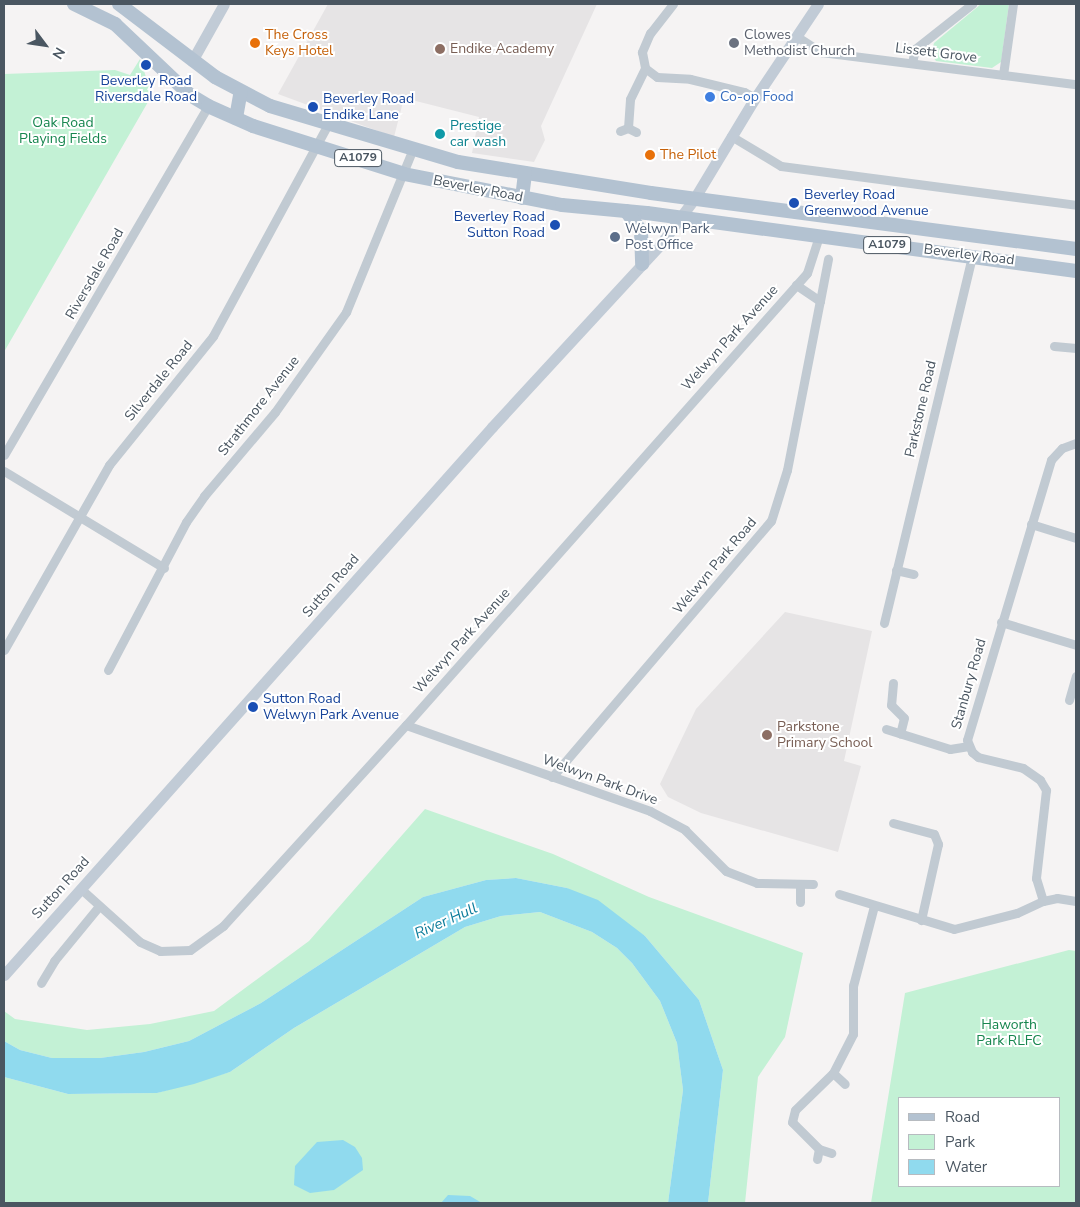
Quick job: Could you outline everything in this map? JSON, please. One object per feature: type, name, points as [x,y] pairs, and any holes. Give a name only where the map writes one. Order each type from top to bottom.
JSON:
[{"type":"main road","name":"Beverley Road","points":[[74,4],[115,24],[190,95],[208,106],[236,118],[404,174],[562,205],[681,218],[1076,271]]},
{"type":"main road","name":"Beverley Road","points":[[119,4],[192,61],[270,106],[458,162],[694,199],[1076,249]]},
{"type":"main road","points":[[236,118],[241,91]]},
{"type":"main road","points":[[522,198],[525,173]]},
{"type":"main road","points":[[626,211],[640,231],[642,264]]},
{"type":"street","points":[[192,61],[224,4]]},
{"type":"street","points":[[628,130],[630,99],[645,68],[642,52],[650,33],[673,4]]},
{"type":"street","name":"Sutton Road","points":[[4,975],[486,434],[642,264],[681,218],[755,98],[818,4]]},
{"type":"street","points":[[912,63],[916,49],[972,4]]},
{"type":"street","points":[[1003,75],[1013,4]]},
{"type":"street","name":"Lissett Grove","points":[[796,36],[821,52],[1076,84]]},
{"type":"street","points":[[645,68],[657,77],[690,79],[744,92],[755,98]]},
{"type":"street","name":"Riversdale Road","points":[[4,455],[208,106]]},
{"type":"street","name":"Silverdale Road","points":[[4,650],[78,515],[109,465],[213,336],[328,124]]},
{"type":"street","points":[[731,136],[781,166],[1076,205]]},
{"type":"street","name":"Strathmore Avenue","points":[[108,670],[164,568],[186,522],[204,496],[276,412],[346,312],[404,174],[413,148]]},
{"type":"street","name":"Welwyn Park Avenue","points":[[81,889],[140,942],[160,951],[190,950],[206,940],[406,725],[796,286],[807,273],[819,237]]},
{"type":"street","name":"Parkstone Road","points":[[884,623],[972,256]]},
{"type":"street","name":"Welwyn Park Road","points":[[552,777],[771,521],[787,470],[828,259]]},
{"type":"street","points":[[796,286],[820,301]]},
{"type":"street","points":[[1054,346],[1076,348]]},
{"type":"street","name":"Stanbury Road","points":[[1044,901],[1036,878],[1046,790],[1040,780],[1023,768],[978,756],[968,746],[969,729],[1051,460],[1062,448],[1076,442]]},
{"type":"street","points":[[4,470],[164,568]]},
{"type":"street","points":[[1031,524],[1076,538]]},
{"type":"street","points":[[896,570],[914,574]]},
{"type":"street","points":[[1001,622],[1076,645]]},
{"type":"street","points":[[1069,700],[1074,690],[1076,676]]},
{"type":"street","points":[[893,683],[891,706],[904,718],[900,734]]},
{"type":"street","name":"Welwyn Park Drive","points":[[406,725],[650,811],[685,830],[726,871],[757,883],[813,884]]},
{"type":"street","points":[[886,729],[950,749],[968,746]]},
{"type":"street","points":[[893,823],[934,834],[938,844],[921,920]]},
{"type":"street","points":[[800,884],[800,902]]},
{"type":"street","points":[[839,894],[954,929],[1017,913],[1044,901],[1057,898],[1076,901]]},
{"type":"street","points":[[42,983],[54,961],[99,906]]},
{"type":"street","points":[[831,1153],[819,1149],[792,1122],[795,1110],[833,1073],[853,1034],[853,986],[867,948],[874,906]]},
{"type":"street","points":[[833,1073],[845,1084]]},
{"type":"street","points":[[817,1159],[819,1149]]},
{"type":"shaded area","name":"Endike Academy","points":[[328,4],[597,4],[541,126],[545,140],[534,162],[472,153],[479,117],[404,98],[394,137],[278,94]]},
{"type":"shaded area","name":"Parkstone Primary School","points":[[785,612],[872,631],[844,761],[861,766],[838,852],[701,813],[668,797],[660,784],[696,709]]},
{"type":"green space","points":[[981,4],[1009,4],[1001,62],[992,68],[936,61],[931,54],[934,43]]},
{"type":"green space","name":"Oak Road Playing Fields","points":[[140,59],[152,95],[4,352],[4,74],[115,70],[130,75]]},
{"type":"green space","points":[[425,809],[553,854],[649,897],[803,953],[785,1037],[758,1077],[745,1203],[708,1203],[723,1070],[699,1000],[645,936],[567,888],[516,878],[486,880],[423,897],[261,1003],[189,1041],[144,1052],[100,1058],[52,1058],[20,1050],[4,1041],[4,1011],[15,1019],[87,1030],[150,1024],[214,1011],[309,941]]},
{"type":"green space","points":[[540,912],[592,932],[617,948],[632,963],[660,1001],[677,1043],[683,1090],[668,1203],[4,1203],[4,1077],[68,1094],[157,1093],[230,1072],[294,1028],[465,927],[501,916]]},
{"type":"green space","name":"Haworth Park RLFC","points":[[1069,950],[1076,951],[1076,1203],[871,1203],[905,993]]},
{"type":"water","name":"River Hull","points":[[516,878],[567,888],[598,900],[645,936],[699,1000],[723,1070],[708,1203],[668,1203],[683,1090],[677,1043],[660,1001],[632,963],[617,948],[592,932],[540,912],[501,916],[465,927],[294,1028],[230,1072],[194,1084],[157,1093],[68,1094],[4,1077],[4,1041],[20,1050],[52,1058],[100,1058],[144,1052],[189,1041],[261,1003],[423,897],[486,880]]},
{"type":"water","points":[[343,1140],[355,1147],[362,1158],[363,1170],[334,1190],[310,1193],[294,1185],[295,1166],[317,1142]]},
{"type":"water","points":[[448,1195],[470,1196],[482,1203],[441,1203]]},
{"type":"place","name":"The Cross Keys Hotel","points":[[255,43]]},
{"type":"place","name":"Clowes Methodist Church","points":[[734,43]]},
{"type":"place","name":"Endike Academy","points":[[440,49]]},
{"type":"place","name":"Beverley Road Riversdale Road","points":[[146,65]]},
{"type":"place","name":"Co-op Food","points":[[710,97]]},
{"type":"place","name":"Beverley Road Endike Lane","points":[[313,107]]},
{"type":"place","name":"Prestige car wash","points":[[440,134]]},
{"type":"place","name":"The Pilot","points":[[650,155]]},
{"type":"place","name":"Beverley Road Greenwood Avenue","points":[[794,203]]},
{"type":"place","name":"Beverley Road Sutton Road","points":[[555,225]]},
{"type":"place","name":"Welwyn Park Post Office","points":[[615,237]]},
{"type":"place","name":"Sutton Road Welwyn Park Avenue","points":[[253,707]]},
{"type":"place","name":"Parkstone Primary School","points":[[767,735]]}]
